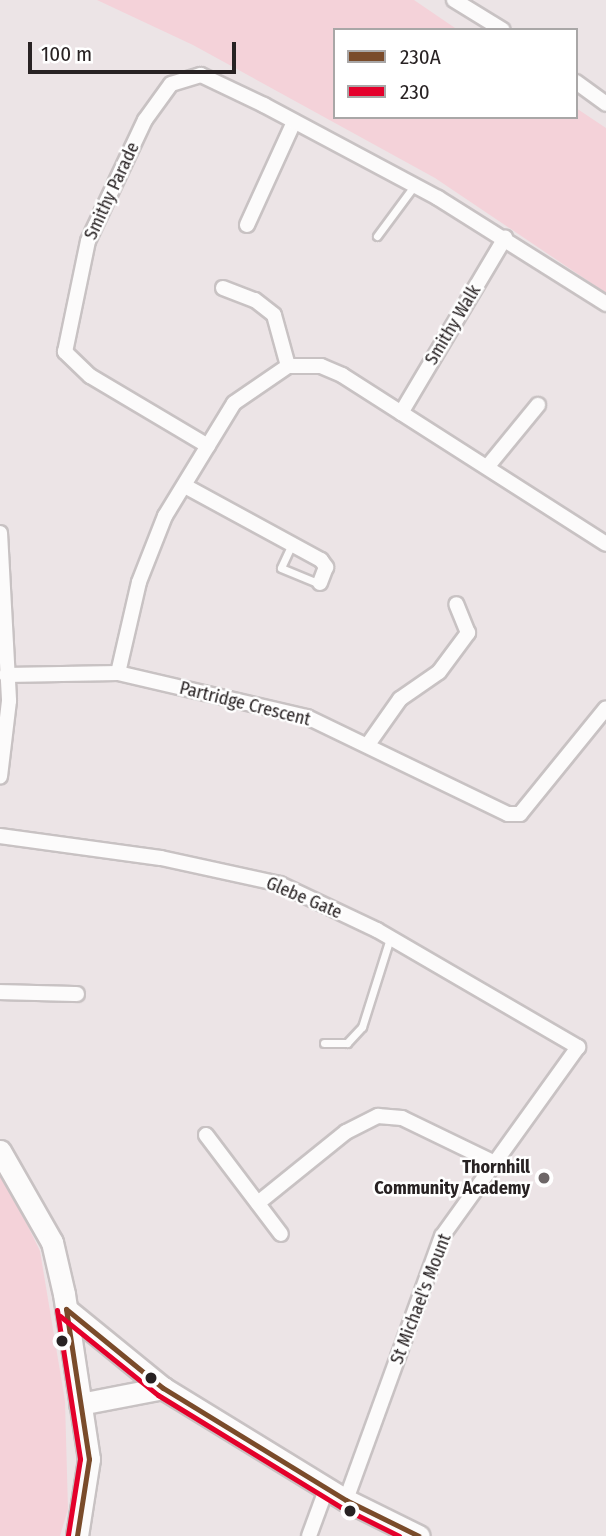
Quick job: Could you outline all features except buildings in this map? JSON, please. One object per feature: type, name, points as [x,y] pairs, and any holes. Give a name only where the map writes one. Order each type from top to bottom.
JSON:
[{"type":"street","points":[[454,0],[500,28]]},
{"type":"street","name":"Smithy Parade","points":[[208,446],[90,376],[65,352],[88,241],[145,120],[171,84],[201,75],[294,122],[414,185],[505,238],[606,304]]},
{"type":"street","points":[[578,83],[606,104]]},
{"type":"street","points":[[247,225],[294,122]]},
{"type":"street","name":"Smithy Walk","points":[[401,412],[505,238]]},
{"type":"street","points":[[223,288],[255,300],[274,315],[288,366]]},
{"type":"street","points":[[118,673],[153,540],[208,446],[247,389],[288,366],[321,366],[488,466],[606,544]]},
{"type":"street","points":[[488,466],[538,405]]},
{"type":"street","points":[[186,486],[315,556],[326,566],[320,583]]},
{"type":"street","points":[[0,533],[6,675],[0,776]]},
{"type":"street","points":[[369,743],[400,699],[439,672],[468,633],[456,604]]},
{"type":"street","name":"Partridge Crescent","points":[[6,675],[118,673],[307,717],[369,743],[508,814],[520,814],[606,708]]},
{"type":"street","name":"Glebe Gate","points":[[0,836],[161,858],[280,884],[390,938],[578,1047]]},
{"type":"street","points":[[0,992],[77,994]]},
{"type":"street","name":"St Michael's Mount","points":[[346,1500],[442,1236],[578,1047]]},
{"type":"street","points":[[258,1203],[346,1132],[378,1116],[402,1118],[493,1162]]},
{"type":"street","points":[[206,1135],[281,1234]]},
{"type":"street","points":[[0,1151],[52,1242],[65,1302],[89,1459],[77,1536]]},
{"type":"street","points":[[65,1302],[163,1388],[346,1500],[419,1536]]},
{"type":"street","points":[[80,1404],[163,1388]]},
{"type":"street","points":[[309,1536],[327,1487]]},
{"type":"lane","points":[[377,236],[414,185]]},
{"type":"lane","points":[[292,544],[281,568],[318,587],[320,583]]},
{"type":"lane","points":[[324,1043],[347,1043],[362,1027],[390,938]]},
{"type":"shaded area","points":[[97,0],[414,0],[455,28],[333,28],[333,119],[578,119],[578,109],[606,128],[606,293],[435,178],[193,45]]},
{"type":"shaded area","points":[[0,1169],[40,1251],[65,1401],[68,1509],[60,1536],[0,1536]]},
{"type":"transit line","name":"230A","points":[[66,1309],[163,1388],[346,1500],[419,1536]]},
{"type":"transit line","name":"230A","points":[[66,1309],[89,1459],[77,1536]]},
{"type":"transit line","name":"230","points":[[57,1310],[80,1459],[68,1535]]},
{"type":"transit line","name":"230","points":[[60,1316],[158,1395],[341,1507],[399,1536]]},
{"type":"place","name":"Thornhill Community Academy","points":[[544,1178]]}]
